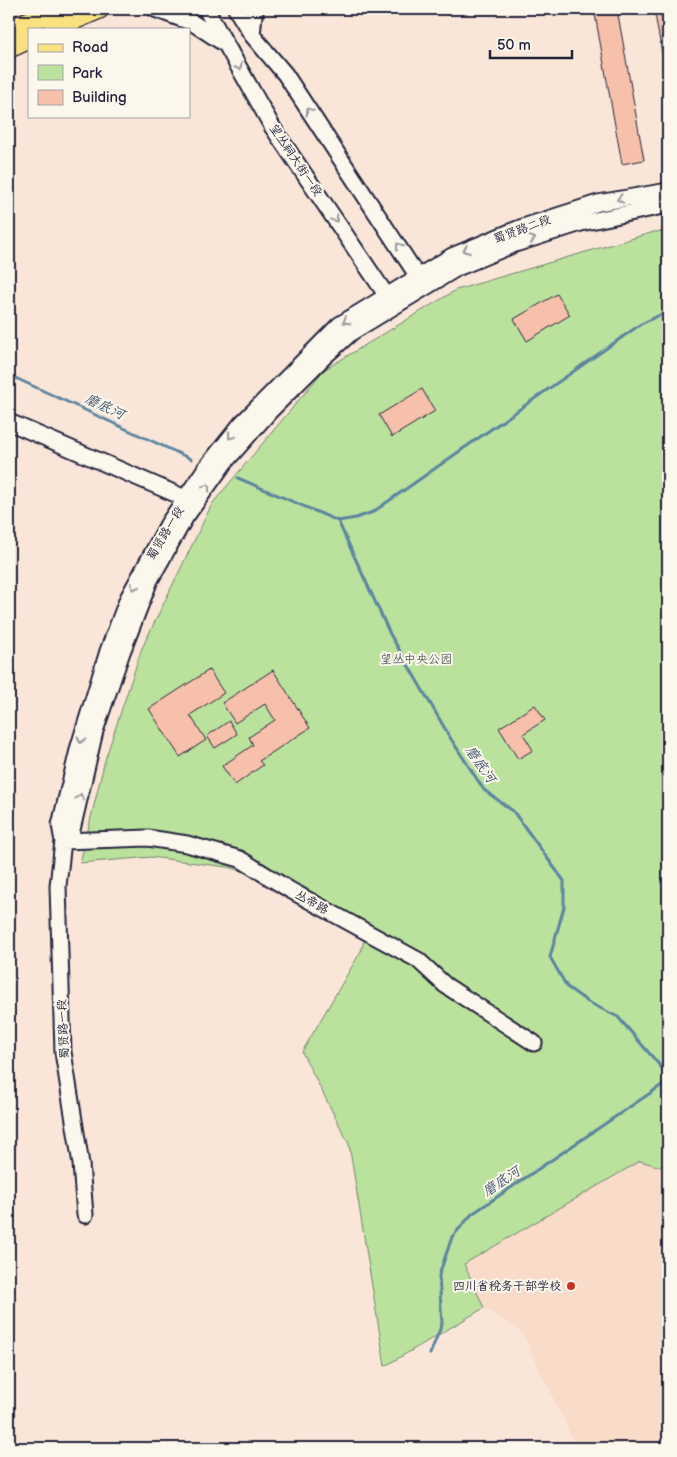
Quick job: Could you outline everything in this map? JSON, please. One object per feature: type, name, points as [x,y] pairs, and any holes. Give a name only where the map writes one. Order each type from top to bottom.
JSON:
[{"type":"main road","points":[[9,29],[60,9]]},
{"type":"main road","points":[[54,28],[99,9]]},
{"type":"main road","points":[[9,48],[28,39]]},
{"type":"street","points":[[155,9],[193,23],[226,44]]},
{"type":"street","name":"望丛祠大街一段","points":[[206,9],[273,128],[391,301]]},
{"type":"street","points":[[236,9],[252,35],[285,74],[422,282]]},
{"type":"street","points":[[252,35],[256,9]]},
{"type":"street","name":"蜀贤路二段","points":[[391,301],[422,282],[452,256],[520,228],[598,203],[668,191]]},
{"type":"street","name":"蜀贤路二段","points":[[422,282],[515,244],[581,223],[668,205]]},
{"type":"street","name":"蜀贤路一段","points":[[85,1215],[81,1164],[63,1052],[58,886],[63,841],[60,825],[79,746],[108,651],[128,598],[168,524],[205,469],[241,424],[339,325],[391,301]]},
{"type":"street","name":"蜀贤路一段","points":[[63,841],[71,834],[96,731],[122,652],[150,580],[185,518],[225,462],[270,411],[324,357],[391,301]]},
{"type":"street","points":[[9,422],[185,498]]},
{"type":"street","name":"丛帝路","points":[[63,841],[148,838],[187,844],[240,859],[290,890],[418,960],[444,985],[486,1010],[534,1043]]},
{"type":"shaded area","name":"四川省税务干部学校","points":[[640,1161],[668,1169],[668,1448],[577,1448],[522,1333],[484,1308],[464,1264]]},
{"type":"green space","name":"望丛中央公园","points":[[668,231],[668,1169],[640,1161],[464,1264],[484,1308],[385,1366],[349,1144],[302,1052],[361,951],[367,931],[304,887],[227,867],[151,857],[80,863],[105,760],[142,648],[212,504],[324,370],[456,290],[654,232]]},
{"type":"building","points":[[594,9],[617,9],[644,160],[622,164]]},
{"type":"building","points":[[654,9],[668,9],[668,64],[664,64]]},
{"type":"building","points":[[557,294],[570,315],[527,341],[514,319]]},
{"type":"building","points":[[422,389],[435,411],[392,437],[379,415]]},
{"type":"building","points":[[209,670],[224,693],[190,715],[206,740],[180,757],[149,709]]},
{"type":"building","points":[[273,670],[310,728],[259,761],[263,765],[235,785],[222,766],[253,745],[249,737],[275,720],[265,704],[235,723],[222,703]]},
{"type":"building","points":[[535,705],[545,720],[523,734],[533,750],[518,759],[499,728]]},
{"type":"building","points":[[229,721],[237,734],[215,748],[207,736]]},
{"type":"waterway","points":[[338,521],[356,518],[373,512],[641,324],[668,311]]},
{"type":"waterway","name":"磨底河","points":[[9,375],[191,459]]},
{"type":"waterway","name":"磨底河","points":[[238,478],[338,521],[390,634],[451,739],[484,790],[513,811],[564,881],[564,907],[550,957],[567,987],[588,1002],[618,1017],[668,1075]]},
{"type":"waterway","name":"磨底河","points":[[430,1354],[442,1324],[439,1275],[452,1237],[472,1214],[668,1081]]},
{"type":"place","name":"四川省税务干部学校","points":[[571,1286]]}]
